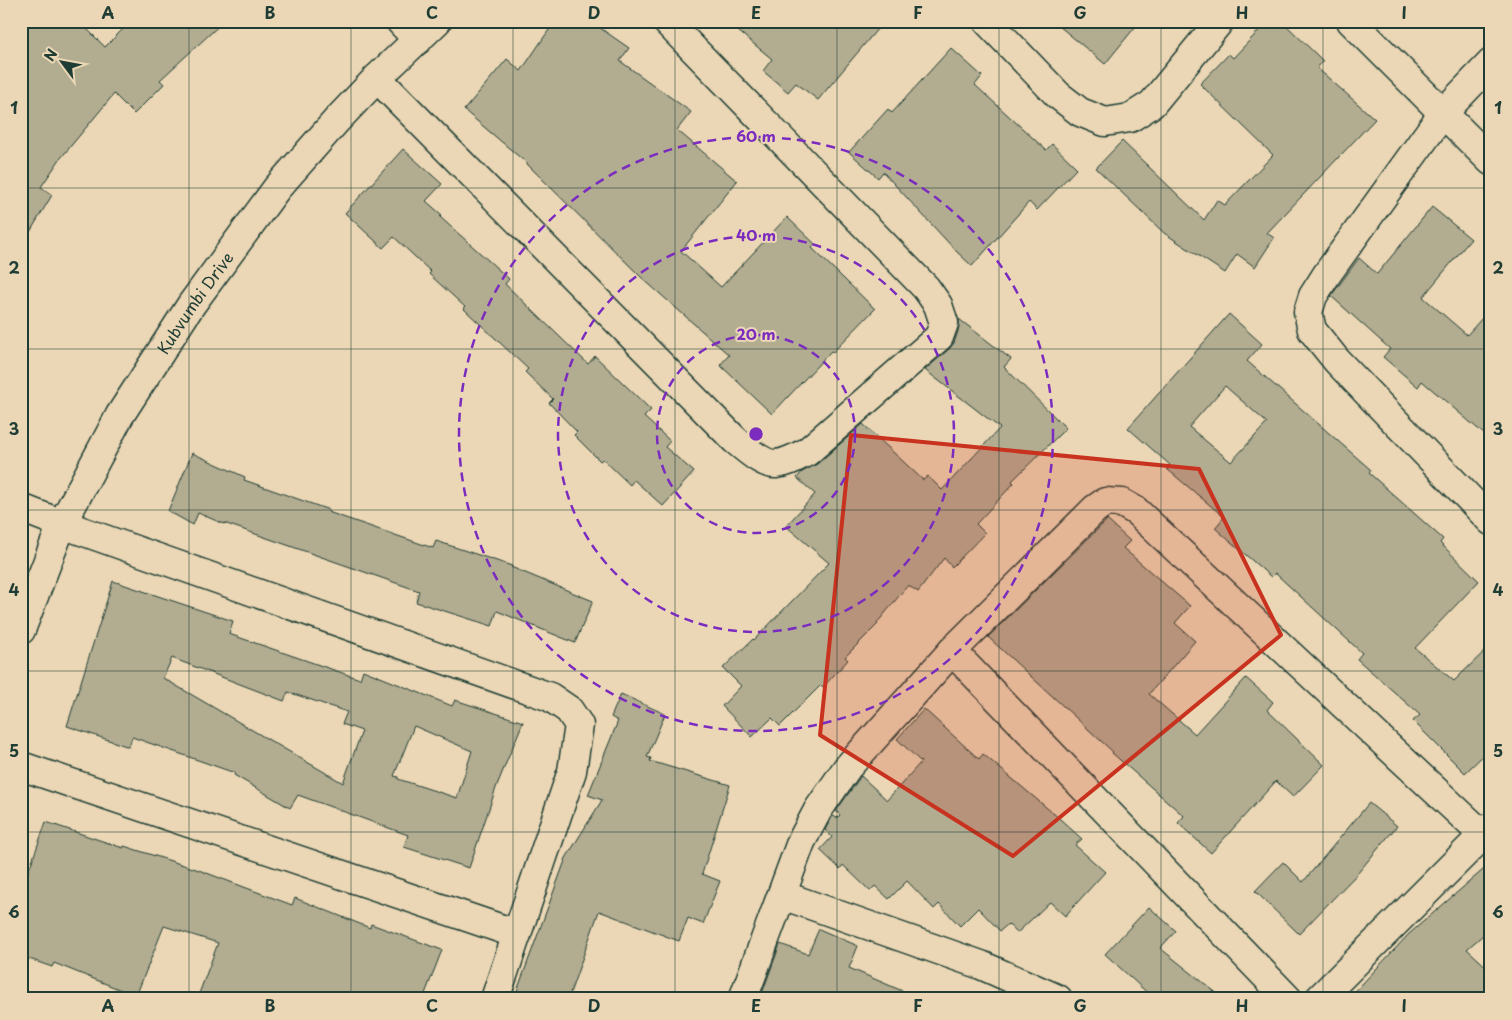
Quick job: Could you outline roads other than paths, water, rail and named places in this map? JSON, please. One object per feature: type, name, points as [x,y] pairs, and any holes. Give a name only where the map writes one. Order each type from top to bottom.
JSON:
[{"type":"street","name":"Kubvumbi Drive","points":[[21,630],[62,524],[120,415],[191,305],[278,188],[337,120],[377,78],[409,31],[437,21]]},
{"type":"street","points":[[377,78],[735,440],[753,455],[767,462],[774,465],[786,462],[807,452],[939,338],[944,323],[938,304],[926,288],[666,21]]},
{"type":"street","points":[[987,21],[1058,95],[1080,112],[1105,122],[1130,118],[1152,104],[1220,21]]},
{"type":"street","points":[[1351,21],[1491,161]]},
{"type":"street","points":[[1491,63],[1443,113],[1327,274],[1313,296],[1308,312],[1312,330],[1337,361],[1491,521]]},
{"type":"street","points":[[743,999],[801,842],[818,810],[847,768],[952,651],[1095,509],[1105,502],[1122,503],[1136,510],[1487,831],[1319,999]]},
{"type":"street","points":[[21,508],[550,696],[569,710],[579,724],[572,771],[495,999]]},
{"type":"street","points":[[952,651],[1288,999]]},
{"type":"street","points":[[21,766],[518,934]]},
{"type":"street","points":[[782,895],[981,965],[1058,999]]}]
